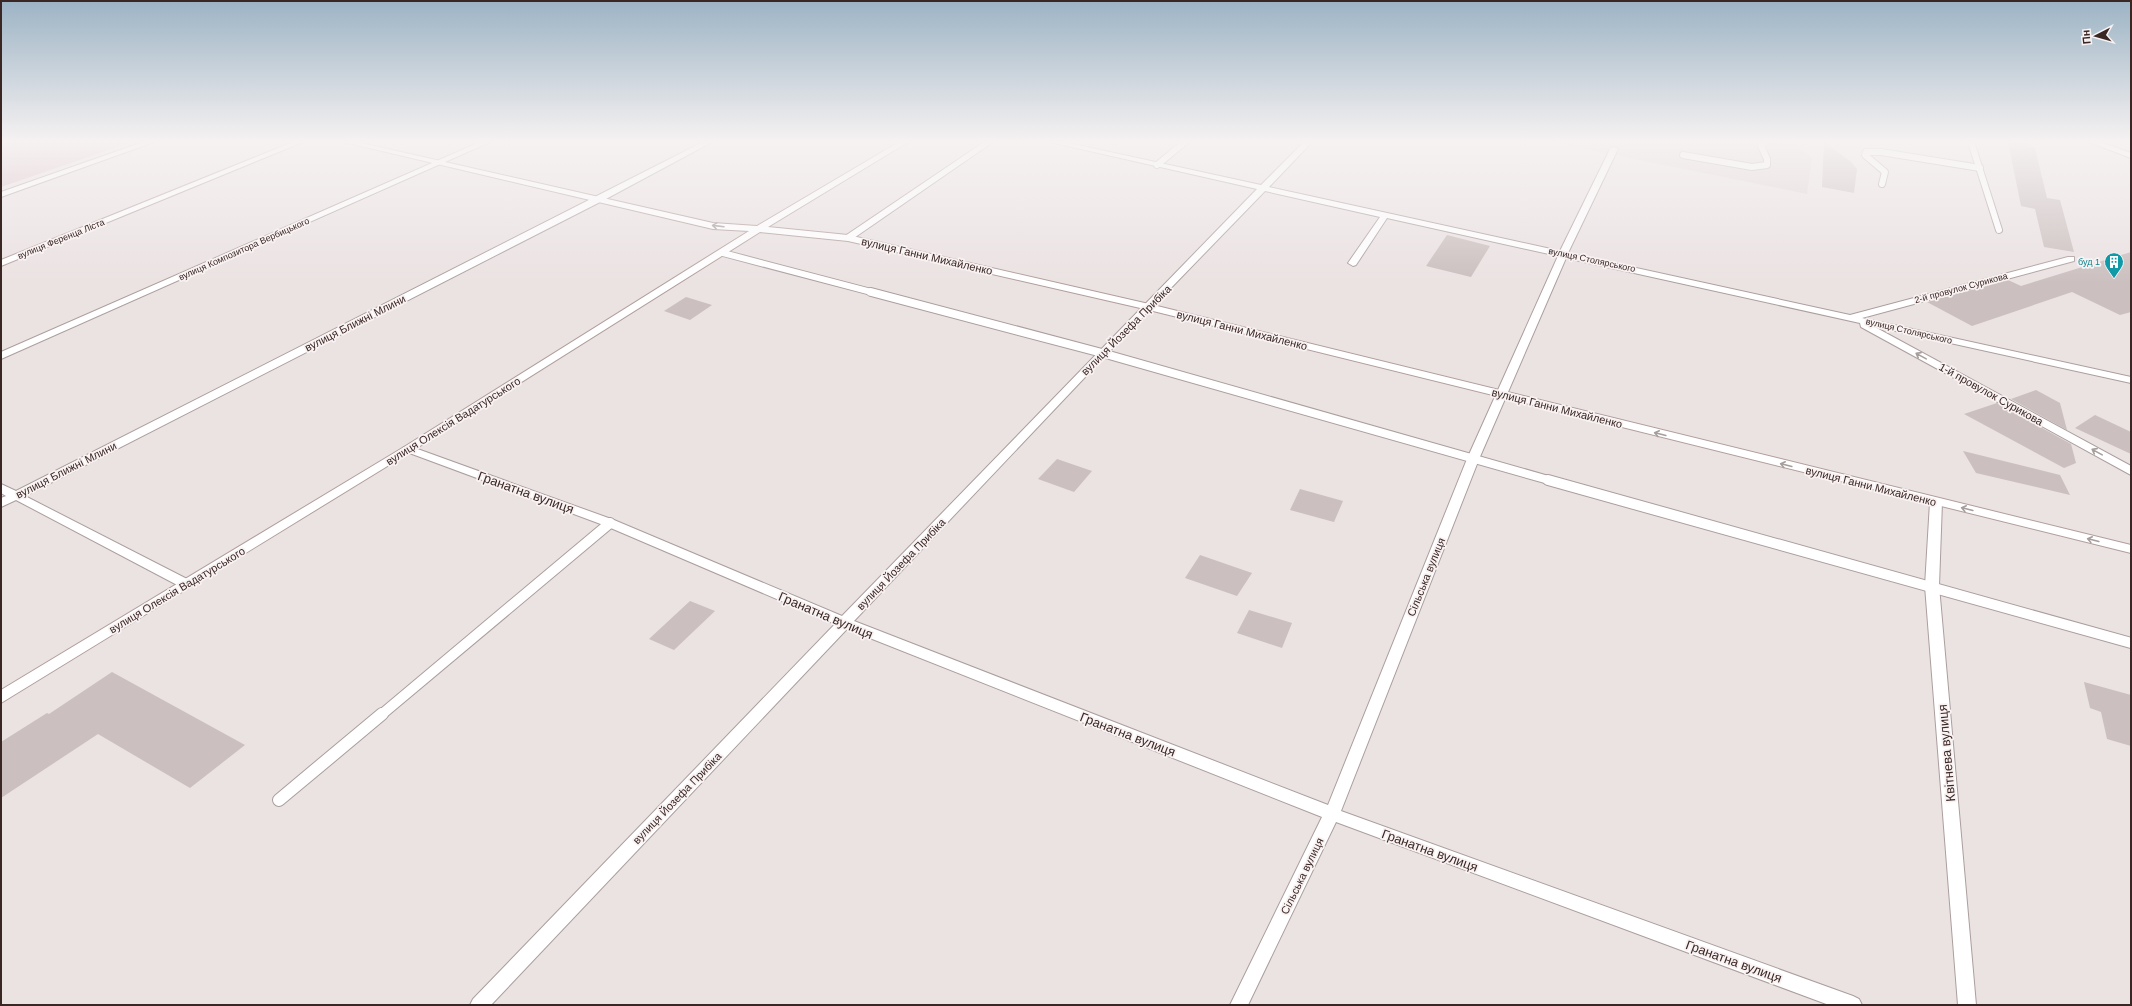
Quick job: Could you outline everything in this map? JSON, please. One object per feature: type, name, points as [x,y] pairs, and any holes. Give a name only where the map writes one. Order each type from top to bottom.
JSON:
[{"type":"street","points":[[1,195],[18,189]]},
{"type":"street","name":"вулиця Ференца Ліста","points":[[1,264],[184,189]]},
{"type":"street","name":"вулиця Композитора Вербицького","points":[[1,356],[378,189]]},
{"type":"street","name":"вулиця Ганни Михайленко","points":[[560,189],[713,226],[757,230],[813,231],[848,238],[1149,307],[2131,549]]},
{"type":"street","name":"вулиця Ближні Млини","points":[[1,503],[618,189]]},
{"type":"street","name":"вулиця Олексія Вадатурського","points":[[1,697],[408,449],[723,253],[757,230],[826,189]]},
{"type":"street","points":[[848,238],[920,189]]},
{"type":"street","name":"вулиця Столярського","points":[[1264,189],[2131,380]]},
{"type":"street","name":"вулиця Йозефа Прибіка","points":[[479,1005],[1102,353],[1264,189]]},
{"type":"street","name":"Сільська вулиця","points":[[1239,1005],[1332,814],[1473,459],[1503,395],[1564,254],[1595,189]]},
{"type":"street","points":[[1353,262],[1385,215]]},
{"type":"street","name":"2-й провулок Сурикова","points":[[1851,318],[2071,259]]},
{"type":"street","name":"1-й провулок Сурикова","points":[[1851,318],[2131,471]]},
{"type":"street","name":"Гранатна вулиця","points":[[408,449],[610,523],[845,623],[1332,814],[1853,1005]]},
{"type":"street","points":[[1,488],[186,584]]},
{"type":"street","name":"Квітнева вулиця","points":[[1936,502],[1932,586],[1967,1005]]},
{"type":"lane","points":[[1986,189],[1999,230]]},
{"type":"lane","points":[[723,253],[1102,353],[1473,459],[1932,586],[2131,643]]},
{"type":"lane","points":[[279,800],[610,523]]},
{"type":"shaded area","points":[[1782,189],[1808,189],[1807,194]]},
{"type":"building","points":[[1832,189],[1855,189],[1854,193]]},
{"type":"building","points":[[2018,189],[2045,189],[2047,198],[2060,200],[2074,252],[2044,247],[2035,209],[2021,206]]},
{"type":"building","points":[[1447,235],[1490,246],[1471,277],[1426,266]]},
{"type":"building","points":[[2131,252],[2131,312],[2120,315],[2072,292],[1972,326],[1927,302],[2008,280],[2021,286]]},
{"type":"building","points":[[686,297],[712,305],[690,320],[664,311]]},
{"type":"building","points":[[2036,390],[2060,403],[2067,430],[2011,399]]},
{"type":"building","points":[[1997,403],[2071,444],[2076,463],[2064,468],[1964,414]]},
{"type":"building","points":[[2095,415],[2131,432],[2131,454],[2075,428]]},
{"type":"building","points":[[1963,451],[2060,475],[2070,495],[1976,473]]},
{"type":"building","points":[[1057,459],[1092,471],[1074,492],[1038,479]]},
{"type":"building","points":[[1300,489],[1343,501],[1334,522],[1290,510]]},
{"type":"building","points":[[1200,555],[1252,573],[1237,596],[1185,578]]},
{"type":"building","points":[[690,601],[715,611],[674,650],[649,639]]},
{"type":"building","points":[[1249,610],[1292,623],[1282,648],[1237,633]]},
{"type":"building","points":[[112,672],[245,745],[190,788],[98,734],[1,798],[1,742],[47,713],[49,714]]},
{"type":"building","points":[[2084,682],[2131,695],[2131,746],[2107,739],[2101,712],[2090,708]]},
{"type":"place","name":"буд 1","points":[[2114,279]]}]
